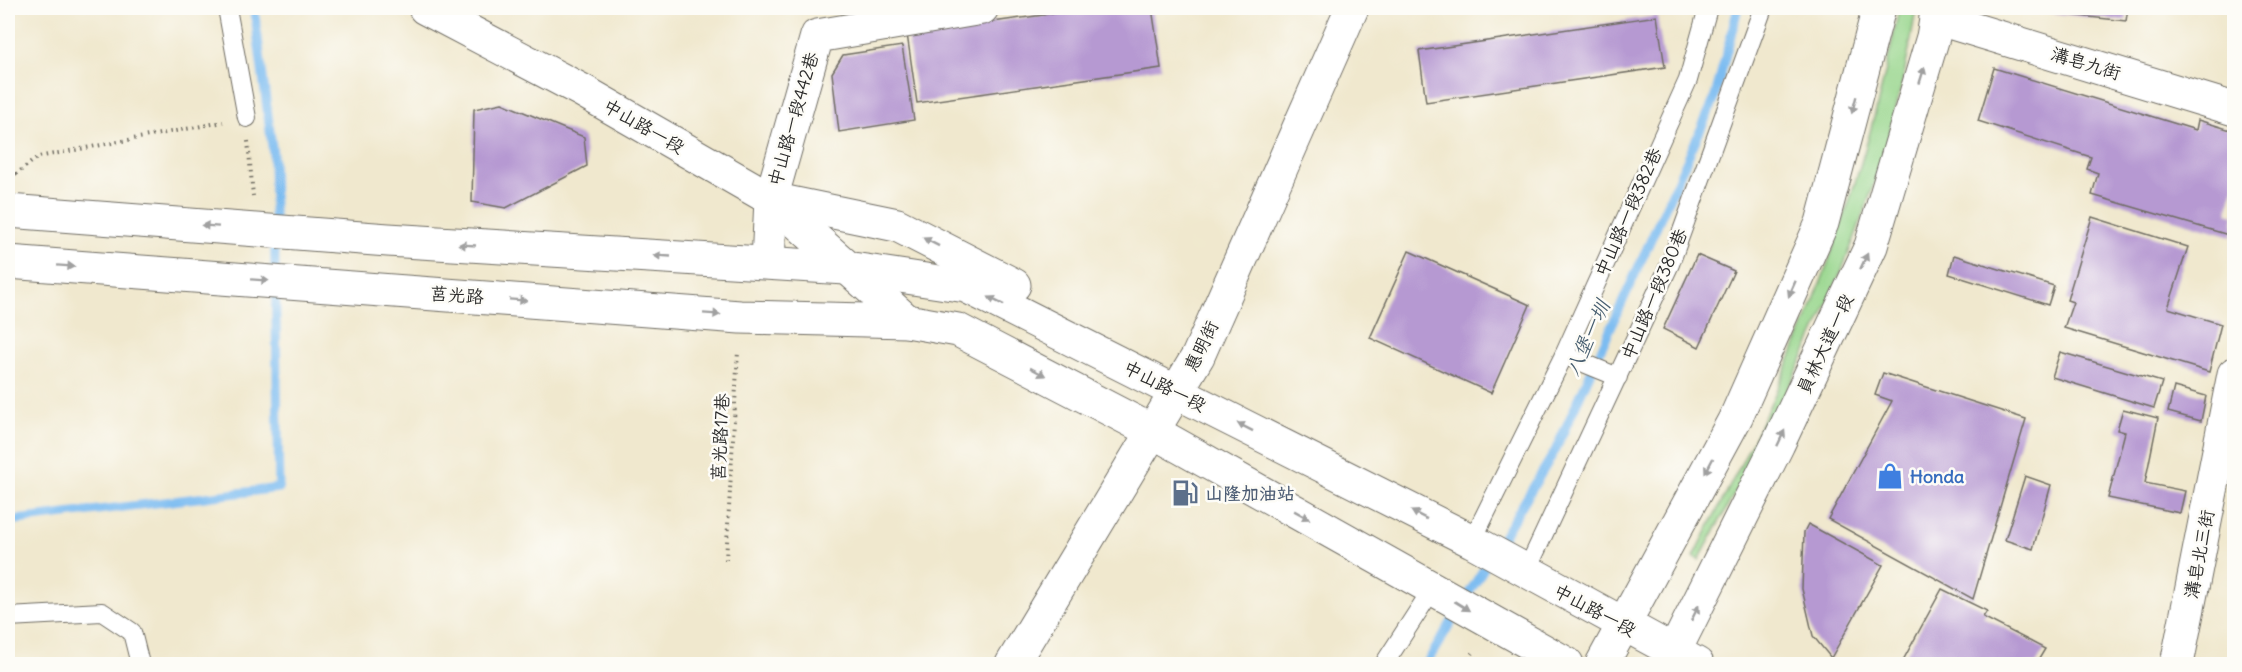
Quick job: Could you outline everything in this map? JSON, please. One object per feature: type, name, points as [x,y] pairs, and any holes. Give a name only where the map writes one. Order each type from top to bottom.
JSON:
[{"type":"main road","name":"中山路一段","points":[[425,8],[583,92],[771,199],[907,321]]},
{"type":"main road","name":"中山路一段442巷","points":[[768,262],[771,199],[817,36],[982,8]]},
{"type":"main road","name":"惠明街","points":[[1012,664],[1198,356],[1352,8]]},
{"type":"main road","points":[[1602,664],[1736,417],[1822,223],[1879,8]]},
{"type":"main road","name":"溝皂九街","points":[[1937,13],[2235,109]]},
{"type":"main road","name":"員林大道一段","points":[[1680,661],[1871,246],[1933,37],[1937,13]]},
{"type":"main road","points":[[771,199],[897,225],[1020,288],[1063,335]]},
{"type":"main road","points":[[8,211],[255,230],[846,268]]},
{"type":"main road","name":"莒光路","points":[[8,262],[740,316],[907,321]]},
{"type":"main road","name":"中山路一段","points":[[846,268],[966,286],[1472,541],[1623,624],[1680,661]]},
{"type":"main road","points":[[907,321],[958,330],[1152,431],[1434,588],[1491,624],[1567,664]]},
{"type":"main road","name":"溝皂北三街","points":[[2177,664],[2235,374]]},
{"type":"lane","points":[[227,8],[247,118]]},
{"type":"lane","name":"中山路一段382巷","points":[[1472,541],[1564,355],[1688,80],[1708,8]]},
{"type":"lane","name":"中山路一段380巷","points":[[1526,572],[1670,264],[1763,8]]},
{"type":"lane","points":[[1564,355],[1618,376]]},
{"type":"lane","points":[[1384,664],[1434,588]]},
{"type":"lane","points":[[8,617],[102,612],[132,632],[140,664]]},
{"type":"path","points":[[8,181],[38,157],[247,118],[255,230]]},
{"type":"path","name":"莒光路17巷","points":[[726,560],[740,316]]},
{"type":"green space","points":[[1899,8],[1916,8],[1902,82],[1884,154],[1860,224],[1802,361],[1699,560],[1694,557],[1788,364],[1839,233],[1879,99]]},
{"type":"building","points":[[1094,8],[1152,8],[1161,68],[917,103],[907,34]]},
{"type":"building","points":[[2003,8],[2128,8],[2126,21]]},
{"type":"building","points":[[1657,16],[1665,67],[1426,102],[1419,51]]},
{"type":"building","points":[[902,46],[914,120],[839,132],[832,73],[843,55]]},
{"type":"building","points":[[1994,68],[2196,130],[2198,120],[2234,131],[2234,187],[2227,213],[2234,215],[2232,236],[2092,195],[2098,173],[2087,169],[2091,157],[1978,121]]},
{"type":"building","points":[[502,103],[584,137],[587,166],[506,208],[472,202],[474,109]]},
{"type":"building","points":[[2092,217],[2188,247],[2168,308],[2221,324],[2209,372],[2064,328],[2073,302],[2067,300]]},
{"type":"building","points":[[1409,251],[1530,305],[1491,393],[1370,338]]},
{"type":"building","points":[[1697,255],[1734,271],[1699,347],[1663,329]]},
{"type":"building","points":[[1954,255],[2054,286],[2048,305],[1949,274]]},
{"type":"building","points":[[2060,352],[2162,382],[2154,408],[2052,377]]},
{"type":"building","points":[[1883,373],[2026,419],[1973,599],[1828,519],[1892,401],[1875,395]]},
{"type":"building","points":[[2174,387],[2206,396],[2201,421],[2168,412]]},
{"type":"building","points":[[2123,409],[2158,418],[2145,483],[2185,491],[2180,513],[2108,498],[2125,432],[2117,430]]},
{"type":"building","points":[[2025,476],[2051,485],[2033,549],[2005,540]]},
{"type":"building","points":[[1808,524],[1883,565],[1831,658],[1813,636],[1802,589],[1804,532]]},
{"type":"building","points":[[1942,589],[1987,611],[1983,617],[2045,649],[2036,664],[1901,664]]},
{"type":"waterway","points":[[8,521],[279,488],[273,154],[254,8]]},
{"type":"waterway","name":"八堡一圳","points":[[1426,664],[1555,451],[1714,100],[1738,8]]},
{"type":"place","name":"Honda","points":[[1890,476]]},
{"type":"place","name":"山隆加油站","points":[[1185,493]]}]
